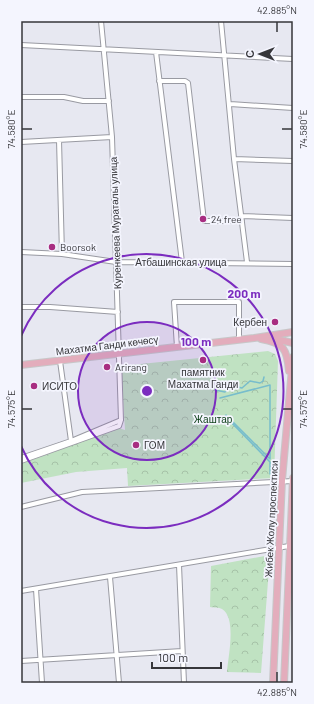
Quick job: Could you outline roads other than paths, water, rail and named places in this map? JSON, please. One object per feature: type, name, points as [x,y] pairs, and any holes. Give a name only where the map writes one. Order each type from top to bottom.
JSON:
[{"type":"main road","points":[[266,337],[293,332]]},
{"type":"main road","name":"Махатма Ганди көчөсү","points":[[21,365],[266,337]]},
{"type":"main road","points":[[266,337],[293,343]]},
{"type":"main road","points":[[254,338],[278,343],[285,349],[288,358],[290,386]]},
{"type":"main road","name":"Жибек Жолу проспектиси","points":[[273,683],[282,480],[293,356]]},
{"type":"main road","name":"Жибек Жолу проспектиси","points":[[284,683],[293,479]]},
{"type":"street","name":"Куренкеева Мураталы улица","points":[[21,461],[119,426],[122,420],[112,137],[101,21]]},
{"type":"street","points":[[221,21],[226,56],[234,159],[247,262]]},
{"type":"street","points":[[21,45],[293,59]]},
{"type":"street","points":[[156,52],[182,262]]},
{"type":"street","points":[[159,81],[185,81],[188,83],[204,221],[242,221]]},
{"type":"street","points":[[21,96],[64,97],[83,101],[109,101]]},
{"type":"street","points":[[230,104],[293,108]]},
{"type":"street","points":[[21,142],[112,137]]},
{"type":"street","points":[[59,140],[62,254]]},
{"type":"street","points":[[234,159],[293,161]]},
{"type":"street","points":[[241,216],[293,218]]},
{"type":"street","name":"Атбашинская улица","points":[[21,252],[62,254],[116,262],[247,262],[293,264]]},
{"type":"street","points":[[177,347],[174,302],[240,302],[239,340]]},
{"type":"street","points":[[21,307],[50,307],[118,312]]},
{"type":"street","points":[[60,361],[71,441]]},
{"type":"street","points":[[21,458],[71,441],[122,420]]},
{"type":"street","points":[[21,507],[82,492],[293,479]]},
{"type":"street","points":[[21,591],[179,566],[289,546]]},
{"type":"street","points":[[179,566],[184,683]]},
{"type":"street","points":[[110,577],[120,683]]},
{"type":"street","points":[[36,589],[42,683]]},
{"type":"street","points":[[21,661],[182,651]]},
{"type":"waterway","points":[[215,390],[225,392],[233,386],[242,388],[250,381],[260,383],[263,381],[264,377]]},
{"type":"waterway","points":[[220,398],[270,385],[270,459]]},
{"type":"waterway","points":[[226,415],[270,459]]},
{"type":"waterway","points":[[225,416],[270,462],[270,474]]},
{"type":"place","name":"24 free","points":[[203,219]]},
{"type":"place","name":"Boorsok","points":[[52,247]]},
{"type":"place","name":"Кербен","points":[[275,322]]},
{"type":"place","name":"памятник Махатма Ганди","points":[[203,360]]},
{"type":"place","name":"Arirang","points":[[107,367]]},
{"type":"place","name":"ИСИТО","points":[[34,386]]},
{"type":"place","name":"ГОМ","points":[[136,445]]},
{"type":"park label","name":"Жаштар","points":[[213,419]]}]
